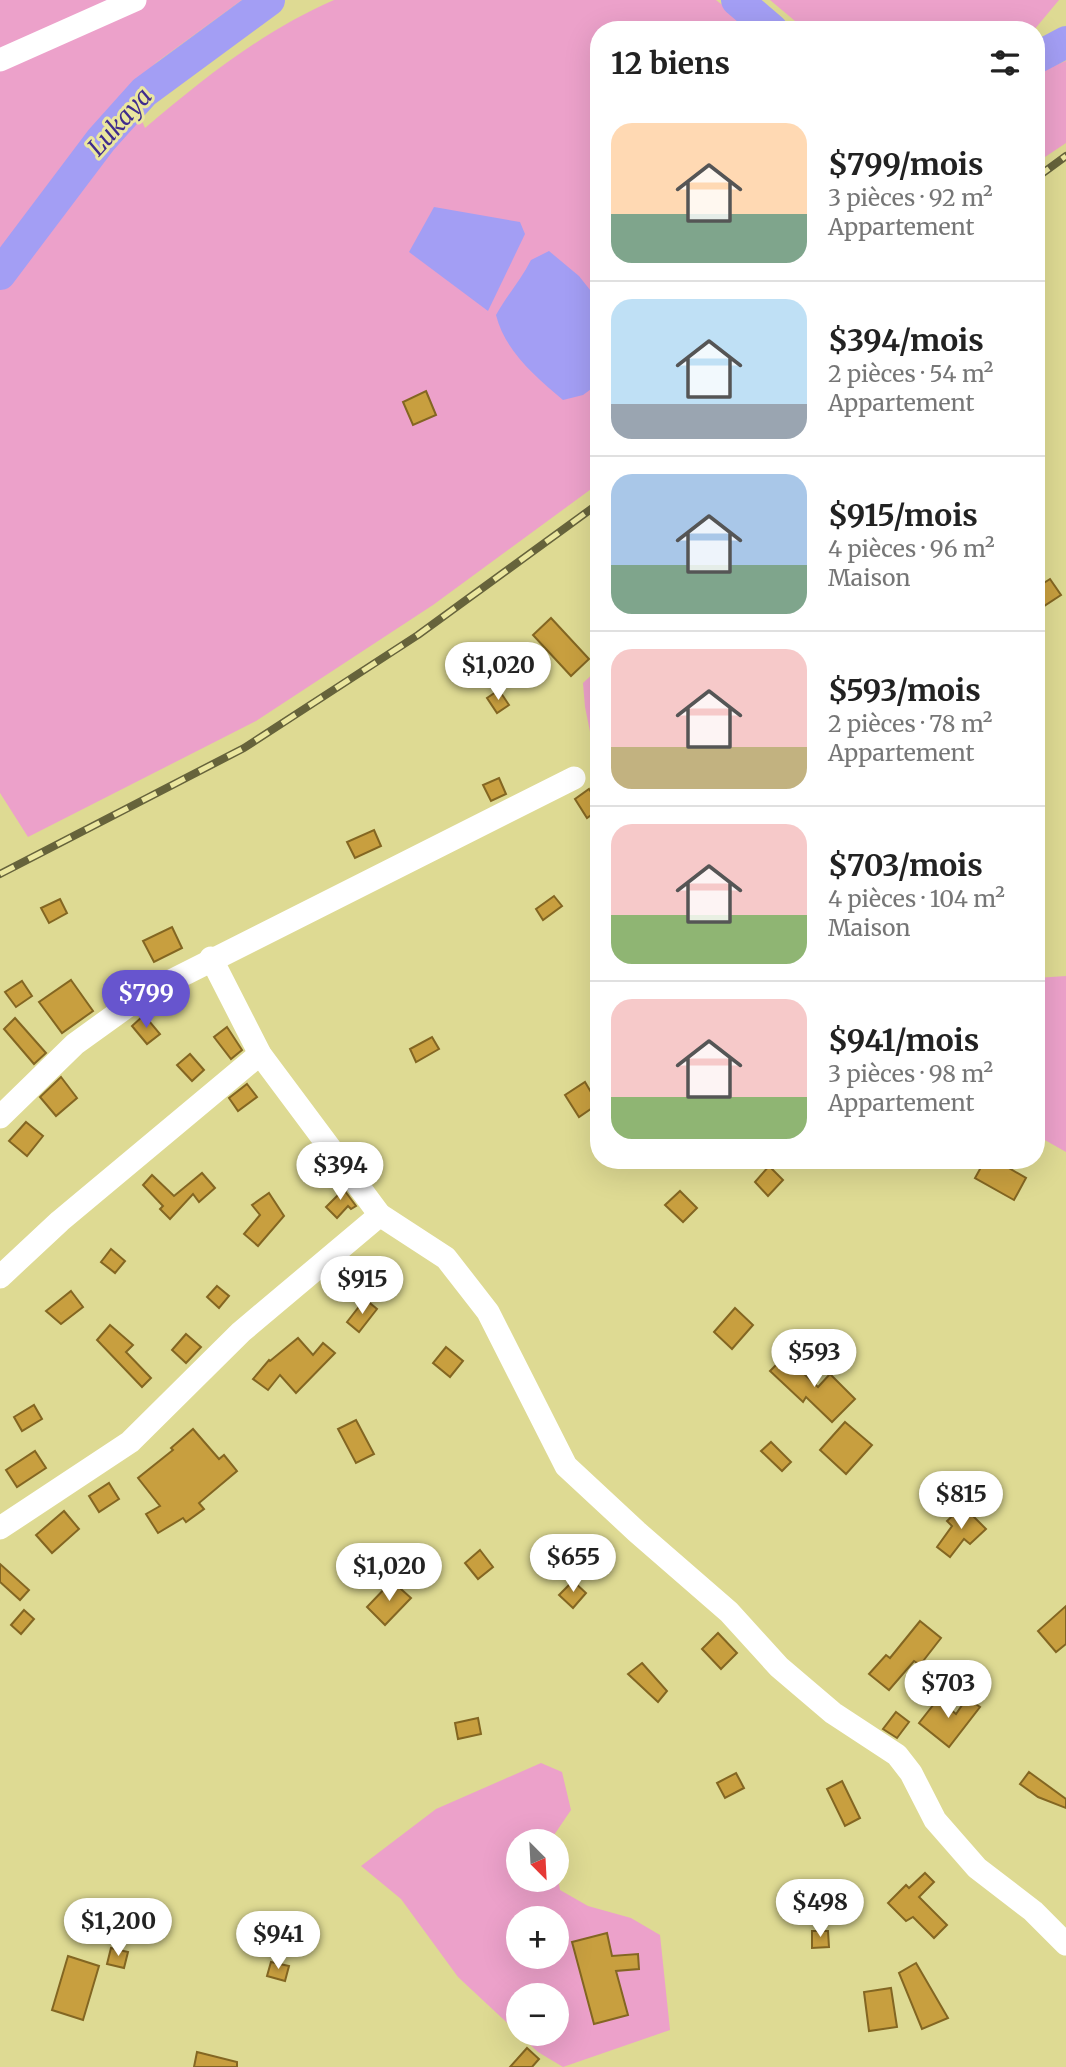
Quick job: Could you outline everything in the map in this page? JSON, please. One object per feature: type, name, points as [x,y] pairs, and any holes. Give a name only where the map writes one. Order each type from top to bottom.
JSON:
[{"type":"street","points":[[0,61],[135,0]]},
{"type":"street","points":[[0,1117],[75,1044],[143,995],[211,958],[574,778]]},
{"type":"street","points":[[211,958],[260,1054],[380,1215],[446,1258],[488,1312],[566,1466],[730,1612],[779,1667],[832,1713],[897,1755],[911,1773],[935,1820],[977,1868],[1033,1911],[1066,1944]]},
{"type":"street","points":[[0,1277],[60,1222],[260,1054]]},
{"type":"street","points":[[0,1528],[130,1442],[241,1332],[380,1215]]},
{"type":"shaded area","points":[[0,0],[242,0],[157,62],[129,90],[145,128],[235,57],[283,26],[334,0],[716,0],[743,21],[590,21],[590,490],[433,605],[256,721],[28,837],[0,793]]},
{"type":"shaded area","points":[[770,0],[1059,0],[1042,21],[795,21]]},
{"type":"shaded area","points":[[1066,61],[1066,143],[1045,157],[1045,69]]},
{"type":"shaded area","points":[[434,207],[520,222],[525,234],[488,311],[409,252]]},
{"type":"shaded area","points":[[549,251],[579,276],[590,290],[590,390],[583,395],[563,400],[532,372],[506,340],[500,328],[496,315],[531,260]]},
{"type":"shaded area","points":[[590,676],[590,732],[585,707],[583,683]]},
{"type":"shaded area","points":[[1066,976],[1066,1152],[1045,1140],[1045,977]]},
{"type":"shaded area","points":[[541,1763],[562,1772],[571,1810],[558,1829],[506,1829],[506,1892],[564,1892],[588,1906],[631,1918],[660,1935],[670,2030],[563,2067],[531,2046],[569,2046],[569,1983],[506,1983],[506,2022],[458,1977],[401,1899],[361,1866],[436,1809]]},
{"type":"building","points":[[426,391],[436,415],[413,425],[403,402]]},
{"type":"building","points":[[1050,579],[1061,595],[1045,605],[1045,582]]},
{"type":"building","points":[[551,618],[589,659],[571,676],[533,635]]},
{"type":"building","points":[[486,656],[498,671],[485,680],[474,664]]},
{"type":"building","points":[[499,690],[509,705],[497,713],[487,698]]},
{"type":"building","points":[[499,778],[506,794],[491,801],[483,785]]},
{"type":"building","points":[[589,789],[590,816],[587,818],[575,799]]},
{"type":"building","points":[[374,830],[381,846],[355,858],[347,842]]},
{"type":"building","points":[[554,896],[562,906],[543,920],[536,909]]},
{"type":"building","points":[[60,899],[67,913],[49,923],[41,908]]},
{"type":"building","points":[[172,927],[182,948],[154,962],[143,941]]},
{"type":"building","points":[[71,980],[93,1011],[62,1033],[39,1002]]},
{"type":"building","points":[[22,981],[32,996],[16,1007],[5,992]]},
{"type":"building","points":[[144,1015],[160,1034],[147,1044],[132,1026]]},
{"type":"building","points":[[15,1018],[46,1053],[34,1064],[4,1029]]},
{"type":"building","points":[[227,1027],[242,1050],[231,1059],[214,1037]]},
{"type":"building","points":[[432,1037],[439,1049],[416,1062],[410,1049]]},
{"type":"building","points":[[190,1054],[204,1070],[192,1081],[177,1065]]},
{"type":"building","points":[[61,1077],[77,1098],[56,1116],[40,1097]]},
{"type":"building","points":[[585,1082],[590,1090],[590,1109],[579,1117],[565,1095]]},
{"type":"building","points":[[247,1084],[257,1097],[238,1111],[229,1098]]},
{"type":"building","points":[[26,1122],[43,1136],[27,1156],[9,1141]]},
{"type":"building","points":[[766,1169],[772,1169],[783,1180],[768,1196],[755,1182]]},
{"type":"building","points":[[980,1169],[1010,1169],[1026,1178],[1014,1200],[975,1178]]},
{"type":"building","points":[[202,1173],[215,1188],[199,1202],[193,1194],[170,1219],[160,1209],[163,1206],[143,1185],[152,1175],[174,1196]]},
{"type":"building","points":[[339,1183],[356,1206],[351,1209],[348,1206],[337,1218],[326,1207],[339,1194],[334,1186]]},
{"type":"building","points":[[680,1191],[697,1208],[683,1222],[665,1205]]},
{"type":"building","points":[[269,1193],[284,1216],[258,1246],[244,1234],[260,1215],[252,1205]]},
{"type":"building","points":[[111,1249],[125,1261],[115,1273],[101,1262]]},
{"type":"building","points":[[217,1286],[229,1296],[219,1308],[207,1297]]},
{"type":"building","points":[[71,1291],[83,1307],[61,1324],[46,1311]]},
{"type":"building","points":[[365,1299],[377,1309],[359,1332],[347,1322]]},
{"type":"building","points":[[735,1308],[753,1325],[732,1349],[714,1332]]},
{"type":"building","points":[[110,1325],[133,1345],[126,1352],[151,1378],[142,1387],[97,1340]]},
{"type":"building","points":[[186,1334],[201,1347],[186,1363],[172,1350]]},
{"type":"building","points":[[298,1338],[313,1355],[323,1343],[335,1353],[296,1393],[280,1375],[268,1390],[253,1379],[269,1360]]},
{"type":"building","points":[[446,1347],[463,1361],[450,1377],[433,1363]]},
{"type":"building","points":[[785,1356],[818,1387],[830,1374],[855,1399],[832,1422],[806,1397],[803,1402],[770,1371]]},
{"type":"building","points":[[34,1405],[42,1419],[22,1431],[14,1417]]},
{"type":"building","points":[[356,1420],[374,1454],[356,1463],[338,1429]]},
{"type":"building","points":[[845,1422],[872,1445],[846,1474],[820,1450]]},
{"type":"building","points":[[193,1429],[219,1459],[224,1455],[237,1471],[199,1503],[204,1509],[186,1522],[183,1518],[158,1533],[146,1514],[160,1506],[138,1478],[173,1450],[171,1448]]},
{"type":"building","points":[[771,1442],[791,1462],[782,1471],[761,1451]]},
{"type":"building","points":[[35,1451],[46,1468],[17,1487],[6,1470]]},
{"type":"building","points":[[109,1483],[119,1499],[99,1512],[89,1496]]},
{"type":"building","points":[[963,1506],[986,1529],[970,1544],[964,1539],[950,1557],[937,1547],[952,1526],[947,1521]]},
{"type":"building","points":[[64,1511],[79,1529],[52,1553],[36,1535]]},
{"type":"building","points":[[480,1550],[493,1567],[478,1579],[465,1563]]},
{"type":"building","points":[[0,1564],[29,1590],[20,1600],[0,1582]]},
{"type":"building","points":[[392,1581],[411,1598],[385,1625],[367,1607]]},
{"type":"building","points":[[573,1581],[586,1593],[573,1608],[559,1595]]},
{"type":"building","points":[[1066,1606],[1066,1644],[1056,1652],[1038,1631]]},
{"type":"building","points":[[24,1610],[34,1619],[21,1634],[11,1625]]},
{"type":"building","points":[[920,1621],[941,1638],[920,1665],[914,1661],[889,1690],[869,1674],[886,1655],[890,1658]]},
{"type":"building","points":[[718,1633],[737,1653],[721,1669],[702,1649]]},
{"type":"building","points":[[642,1663],[667,1691],[658,1702],[628,1674]]},
{"type":"building","points":[[967,1698],[980,1707],[949,1747],[919,1723],[938,1699],[956,1714]]},
{"type":"building","points":[[896,1712],[909,1722],[897,1738],[883,1729]]},
{"type":"building","points":[[478,1718],[481,1734],[458,1739],[455,1723]]},
{"type":"building","points":[[1029,1772],[1066,1799],[1066,1808],[1038,1797],[1020,1784]]},
{"type":"building","points":[[736,1773],[744,1788],[725,1798],[717,1783]]},
{"type":"building","points":[[842,1781],[860,1818],[845,1826],[827,1789]]},
{"type":"building","points":[[925,1873],[934,1882],[919,1897],[947,1925],[934,1938],[913,1917],[906,1921],[888,1903],[906,1885],[909,1888]]},
{"type":"building","points":[[803,1881],[809,1902],[790,1908],[784,1887]]},
{"type":"building","points":[[134,1918],[149,1923],[143,1939],[128,1934]]},
{"type":"building","points":[[812,1931],[828,1931],[829,1947],[812,1948]]},
{"type":"building","points":[[607,1933],[612,1956],[638,1954],[639,1969],[616,1971],[628,2015],[594,2024],[572,1942]]},
{"type":"building","points":[[111,1948],[128,1952],[124,1968],[107,1964]]},
{"type":"building","points":[[68,1956],[99,1966],[83,2020],[52,2010]]},
{"type":"building","points":[[271,1962],[289,1966],[285,1981],[267,1976]]},
{"type":"building","points":[[916,1963],[948,2018],[922,2029],[899,1973]]},
{"type":"building","points":[[891,1988],[897,2027],[869,2031],[864,1992]]},
{"type":"building","points":[[527,2048],[539,2059],[532,2067],[510,2067]]},
{"type":"building","points":[[197,2052],[237,2062],[237,2067],[194,2067]]},
{"type":"waterway","name":"Lukaya","points":[[0,274],[101,140],[144,92],[269,0]]},
{"type":"waterway","name":"Lukaya","points":[[737,0],[762,21]]},
{"type":"waterway","name":"Lukaya","points":[[1045,53],[1066,42]]},
{"type":"railway","points":[[1045,171],[1066,156]]},
{"type":"railway","points":[[0,874],[244,748],[418,635],[590,510]]}]
